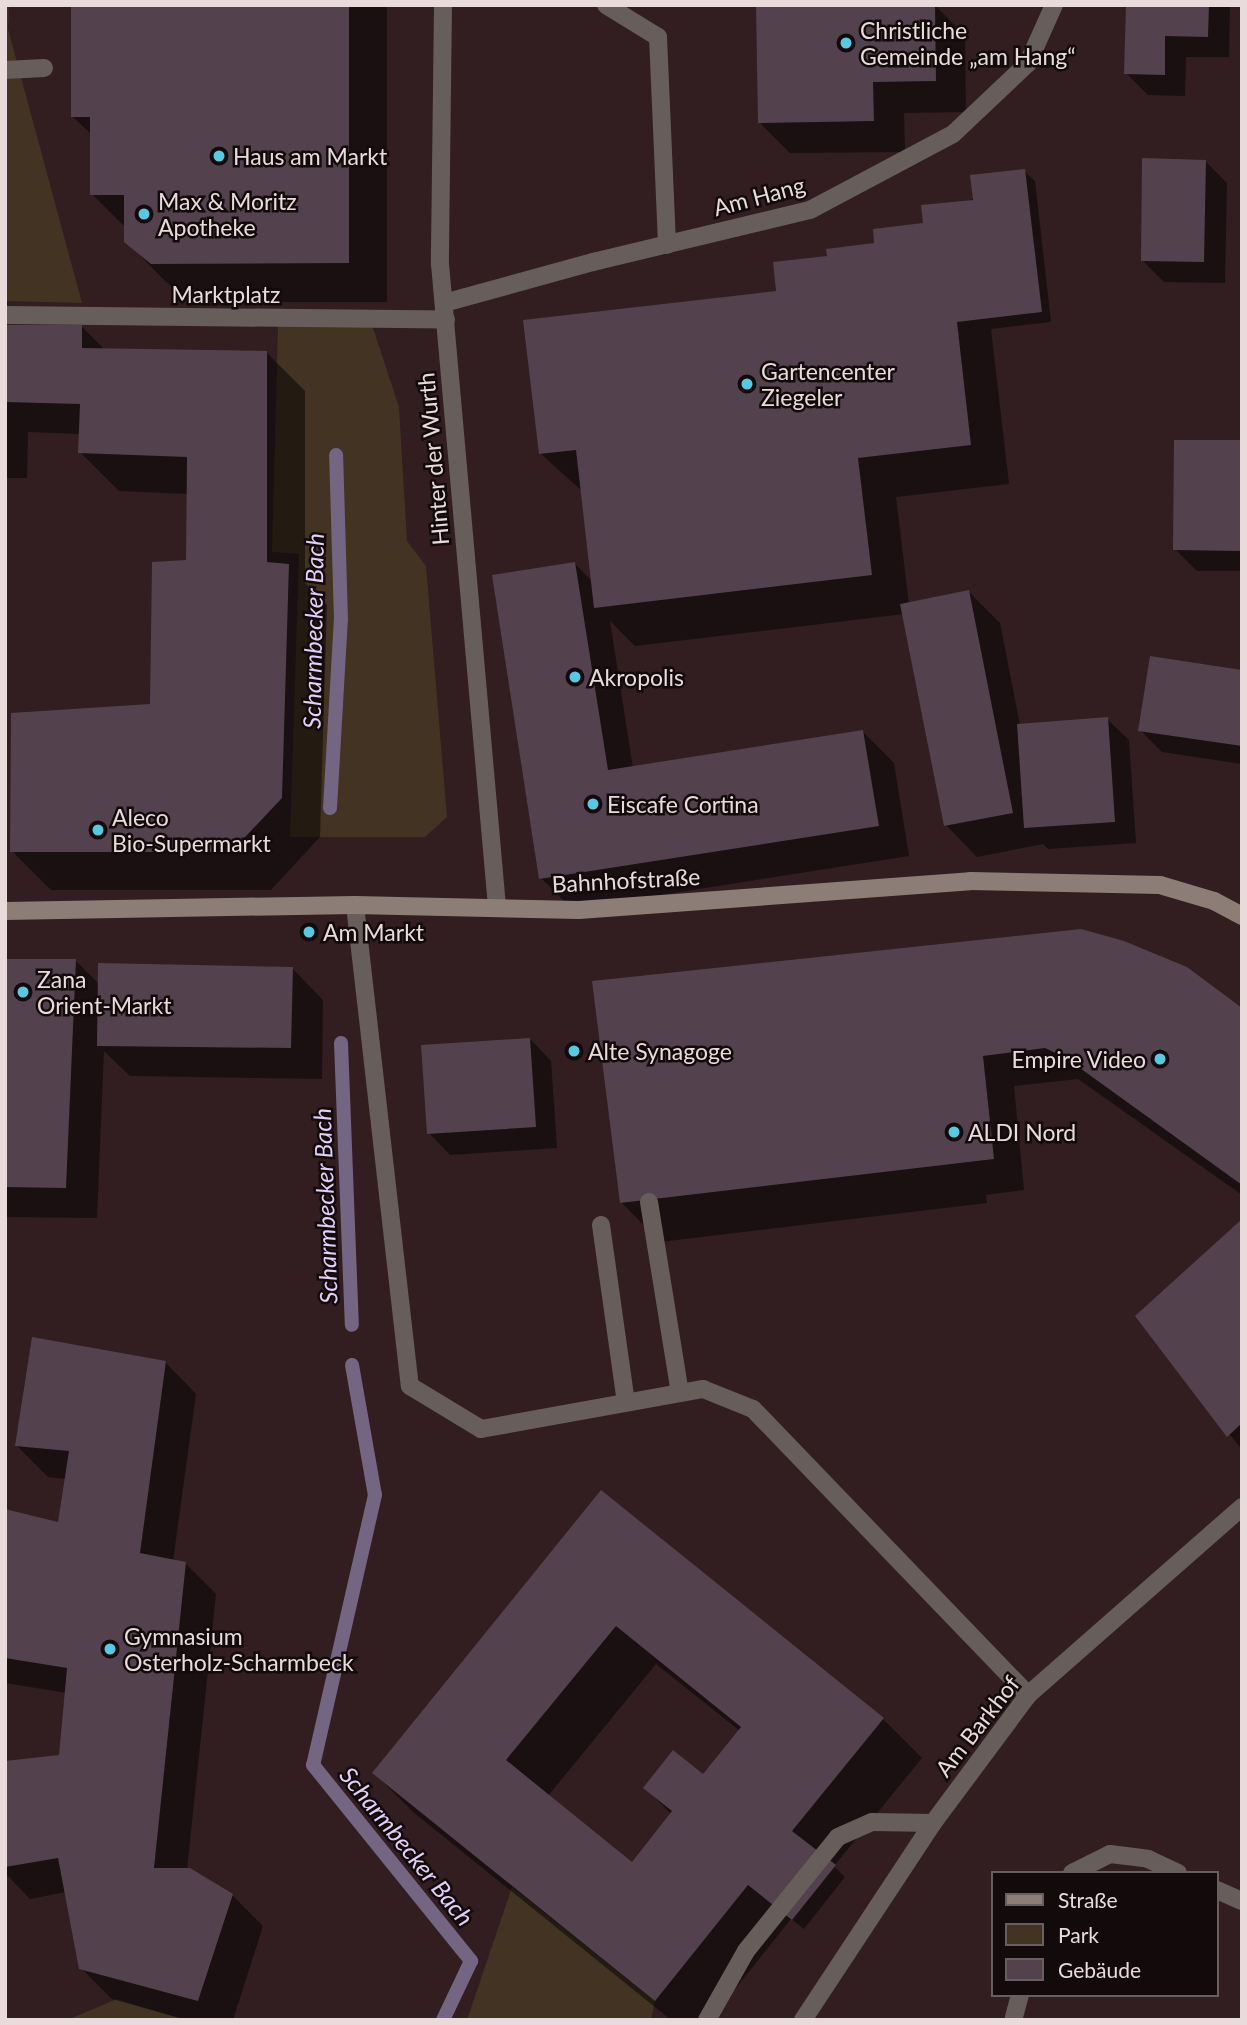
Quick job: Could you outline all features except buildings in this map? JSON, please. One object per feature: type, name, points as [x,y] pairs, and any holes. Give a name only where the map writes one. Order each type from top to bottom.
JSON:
[{"type":"street","name":"Hinter der Wurth","points":[[443,5],[440,264],[497,907]]},
{"type":"street","points":[[606,5],[658,37],[667,245]]},
{"type":"street","name":"Am Hang","points":[[445,312],[667,245],[810,210],[953,134],[1028,63],[1054,5]]},
{"type":"street","points":[[5,70],[44,68]]},
{"type":"street","name":"Marktplatz","points":[[5,315],[99,318],[445,312]]},
{"type":"street","name":"Bahnhofstraße","points":[[5,911],[355,905],[579,910],[970,881],[1160,885],[1214,901],[1242,916]]},
{"type":"street","points":[[355,905],[411,1386],[481,1429],[703,1388],[753,1409],[1028,1695]]},
{"type":"street","points":[[649,1202],[680,1393]]},
{"type":"street","points":[[601,1225],[626,1402]]},
{"type":"street","name":"Am Barkhof","points":[[803,2020],[933,1823],[1028,1695],[1242,1507]]},
{"type":"street","points":[[707,2020],[746,1951],[838,1837],[872,1822],[933,1823]]},
{"type":"street","points":[[1076,1871],[1110,1854],[1148,1859],[1174,1871]]},
{"type":"street","points":[[1219,1891],[1242,1900]]},
{"type":"street","points":[[1014,2017],[1019,1997]]},
{"type":"green space","points":[[5,5],[9,5],[8,29],[82,303],[5,301]]},
{"type":"green space","points":[[278,325],[372,325],[399,407],[407,541],[426,566],[447,817],[425,837],[290,837],[299,554],[272,552]]},
{"type":"green space","points":[[512,1887],[655,2001],[651,2020],[467,2020]]},
{"type":"green space","points":[[117,1999],[185,2020],[67,2020]]},
{"type":"waterway","name":"Scharmbecker Bach","points":[[330,808],[341,620],[336,455]]},
{"type":"waterway","name":"Scharmbecker Bach","points":[[341,1043],[352,1325]]},
{"type":"waterway","name":"Scharmbecker Bach","points":[[352,1365],[375,1495],[313,1765],[471,1961],[443,2020]]},
{"type":"place","name":"Christliche Gemeinde „am Hang“","points":[[846,43]]},
{"type":"place","name":"Haus am Markt","points":[[219,156]]},
{"type":"place","name":"Max & Moritz Apotheke","points":[[144,214]]},
{"type":"place","name":"Gartencenter Ziegeler","points":[[747,384]]},
{"type":"place","name":"Akropolis","points":[[575,677]]},
{"type":"place","name":"Eiscafe Cortina","points":[[593,804]]},
{"type":"place","name":"Aleco Bio-Supermarkt","points":[[98,830]]},
{"type":"place","name":"Am Markt","points":[[309,932]]},
{"type":"place","name":"Zana Orient-Markt","points":[[23,992]]},
{"type":"place","name":"Alte Synagoge","points":[[574,1051]]},
{"type":"place","name":"Empire Video","points":[[1160,1059]]},
{"type":"place","name":"ALDI Nord","points":[[954,1132]]},
{"type":"place","name":"Gymnasium Osterholz-Scharmbeck","points":[[110,1649]]}]
